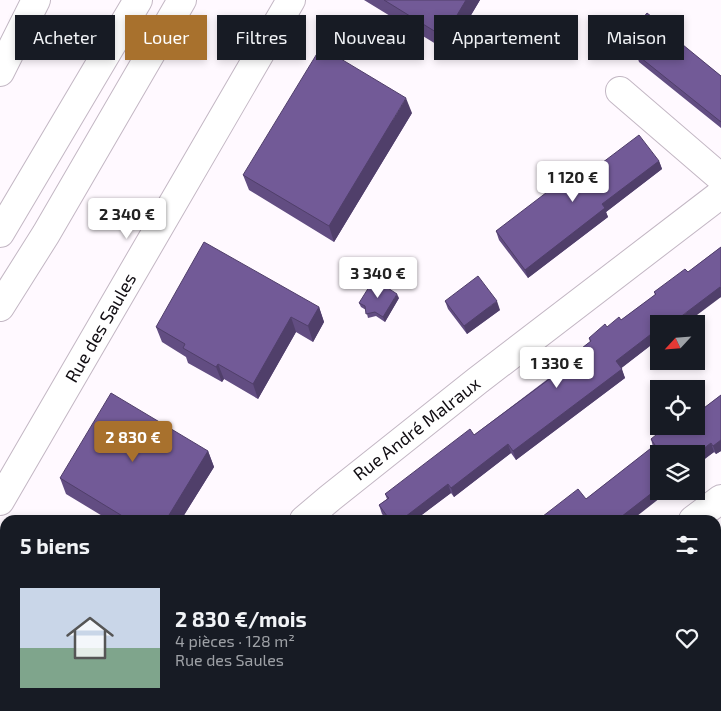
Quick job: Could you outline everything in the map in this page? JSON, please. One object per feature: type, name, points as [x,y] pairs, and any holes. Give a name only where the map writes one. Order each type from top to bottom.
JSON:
[{"type":"street","points":[[0,72],[36,0]]},
{"type":"street","points":[[0,233],[138,0]]},
{"type":"street","points":[[0,307],[46,234],[182,0]]},
{"type":"street","name":"Rue des Saules","points":[[0,501],[291,0]]},
{"type":"street","points":[[620,91],[721,178]]},
{"type":"street","name":"Rue André Malraux","points":[[310,515],[477,381],[721,194]]},
{"type":"street","points":[[699,515],[721,499]]},
{"type":"building","points":[[384,0],[466,0],[457,15],[434,15],[434,31],[424,25],[424,15],[408,15]]},
{"type":"building","points":[[684,46],[721,76],[721,122],[644,60],[684,60]]},
{"type":"building","points":[[316,55],[316,60],[343,60],[406,98],[329,226],[243,175]]},
{"type":"building","points":[[639,135],[659,161],[602,204],[605,208],[525,270],[496,231],[576,170],[582,178]]},
{"type":"building","points":[[204,242],[319,307],[308,326],[291,317],[253,384],[218,364],[216,367],[183,348],[185,344],[156,327]]},
{"type":"building","points":[[721,247],[721,289],[720,287],[683,315],[650,315],[650,335],[616,361],[622,369],[513,451],[508,444],[451,488],[448,484],[408,515],[386,515],[379,505],[389,498],[385,494],[470,429],[474,435],[559,372],[556,368],[591,341],[589,338],[605,324],[607,327],[619,317],[621,320],[685,269],[688,272]]},
{"type":"building","points":[[478,276],[497,301],[464,326],[445,301]]},
{"type":"building","points":[[374,279],[397,294],[383,317],[375,312],[366,314],[365,306],[359,303]]},
{"type":"building","points":[[111,393],[208,451],[169,515],[121,515],[60,478]]},
{"type":"building","points":[[721,395],[721,440],[713,446],[711,443],[705,447],[705,445],[655,445],[651,439],[656,435],[705,435],[705,407]]},
{"type":"building","points":[[650,449],[650,494],[623,515],[544,515],[578,489],[586,499]]}]
